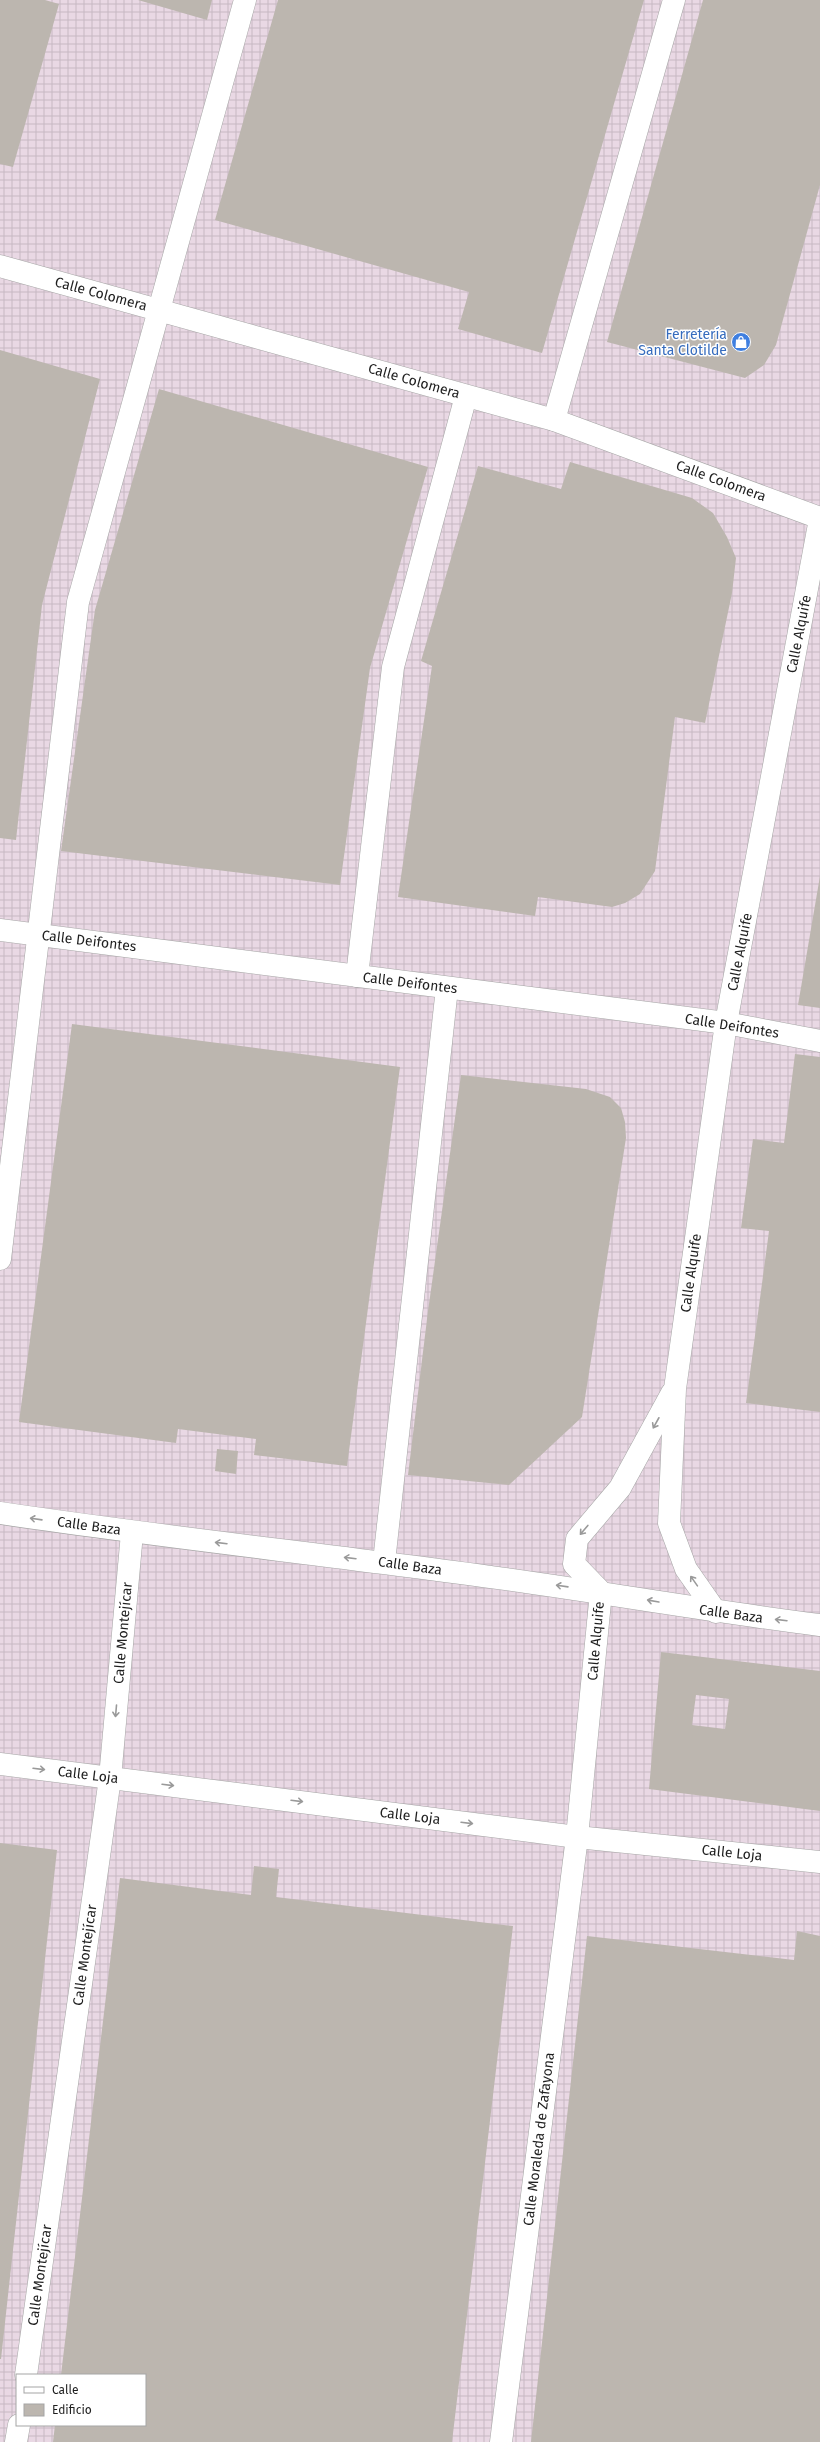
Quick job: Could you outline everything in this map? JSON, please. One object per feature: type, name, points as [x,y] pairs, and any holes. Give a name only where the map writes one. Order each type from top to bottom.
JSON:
[{"type":"street","points":[[0,1259],[78,602],[245,0]]},
{"type":"street","points":[[554,420],[674,0]]},
{"type":"street","name":"Calle Colomera","points":[[0,266],[554,420],[820,518]]},
{"type":"street","points":[[357,976],[393,667],[466,396]]},
{"type":"street","name":"Calle Alquife","points":[[716,1612],[686,1569],[669,1523],[675,1389],[726,1023],[820,518]]},
{"type":"street","name":"Calle Deifontes","points":[[0,930],[726,1023],[820,1041]]},
{"type":"street","points":[[384,1562],[447,988]]},
{"type":"street","name":"Calle Alquife","points":[[577,1837],[601,1592],[574,1564],[577,1539],[620,1488],[675,1389]]},
{"type":"street","name":"Calle Baza","points":[[0,1514],[132,1532],[384,1562],[601,1592],[716,1612],[820,1625]]},
{"type":"street","name":"Calle Montejícar","points":[[26,2374],[110,1778],[132,1532]]},
{"type":"street","name":"Calle Loja","points":[[0,1764],[577,1837],[820,1862]]},
{"type":"street","name":"Calle Moraleda de Zafayona","points":[[501,2442],[577,1837]]},
{"type":"street","points":[[16,2442],[19,2426]]},
{"type":"shaded area","points":[[0,0],[820,0],[820,2442],[0,2442]]},
{"type":"building","points":[[0,0],[45,0],[59,4],[13,167],[0,164]]},
{"type":"building","points":[[138,0],[212,0],[207,20]]},
{"type":"building","points":[[278,0],[644,0],[542,353],[458,329],[469,292],[215,220]]},
{"type":"building","points":[[703,0],[820,0],[820,185],[776,345],[764,365],[745,378],[607,342]]},
{"type":"building","points":[[0,350],[100,379],[42,605],[16,840],[0,838]]},
{"type":"building","points":[[159,389],[428,467],[370,668],[340,885],[61,851],[95,610]]},
{"type":"building","points":[[570,462],[692,498],[713,513],[727,537],[736,558],[732,593],[705,723],[675,717],[655,871],[640,894],[625,903],[612,907],[538,897],[535,916],[398,897],[432,666],[421,661],[478,466],[561,489]]},
{"type":"building","points":[[820,876],[820,1008],[798,1005]]},
{"type":"building","points":[[72,1024],[400,1067],[347,1466],[254,1455],[256,1439],[178,1429],[176,1443],[19,1422]]},
{"type":"building","points":[[795,1054],[820,1057],[820,1412],[746,1403],[769,1231],[741,1228],[753,1139],[784,1143]]},
{"type":"building","points":[[461,1075],[586,1089],[610,1097],[621,1108],[625,1122],[626,1138],[582,1417],[509,1485],[408,1475],[428,1311]]},
{"type":"building","points":[[217,1449],[238,1451],[236,1474],[215,1471]]},
{"type":"building","points":[[661,1652],[820,1671],[820,1811],[649,1789]],"holes":[[[696,1695],[729,1699],[725,1729],[692,1725]]]},
{"type":"building","points":[[0,1843],[57,1850],[1,2359],[0,2359]]},
{"type":"building","points":[[254,1866],[279,1869],[276,1897],[513,1926],[452,2442],[53,2442],[55,2426],[146,2426],[146,2374],[61,2374],[120,1878],[251,1895]]},
{"type":"building","points":[[797,1931],[820,1936],[820,2442],[531,2442],[587,1936],[794,1960]]},
{"type":"place","name":"Ferretería Santa Clotilde","points":[[741,342]]}]
